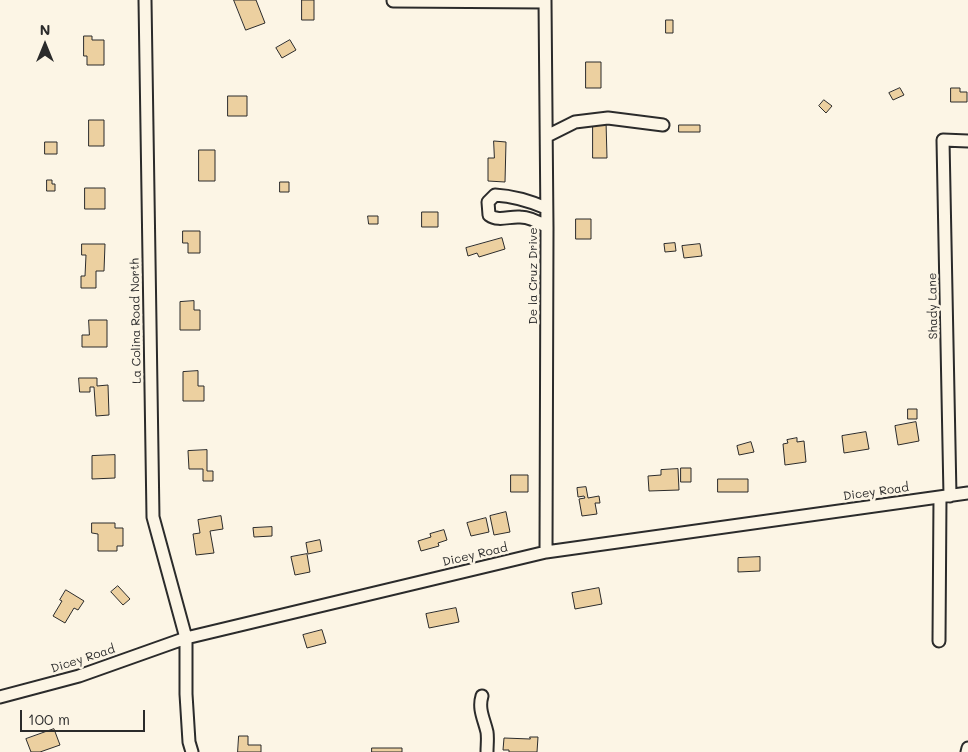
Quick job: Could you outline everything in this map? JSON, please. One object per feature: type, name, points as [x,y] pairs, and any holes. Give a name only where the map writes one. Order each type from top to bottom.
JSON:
[{"type":"street","name":"La Colina Road North","points":[[145,0],[153,517],[186,638],[186,694],[189,742],[192,752]]},
{"type":"street","points":[[392,1],[545,1]]},
{"type":"street","name":"De la Cruz Drive","points":[[545,1],[547,227],[546,552]]},
{"type":"street","points":[[546,136],[575,122],[608,118],[663,125]]},
{"type":"street","name":"Shady Lane","points":[[945,496],[943,140],[968,141]]},
{"type":"street","points":[[546,208],[535,203],[507,196],[495,195],[488,202],[489,214],[494,219],[522,216],[547,227]]},
{"type":"street","name":"Dicey Road","points":[[0,697],[79,676],[186,638],[546,552],[968,493]]},
{"type":"street","points":[[939,641],[945,496]]},
{"type":"street","points":[[482,696],[480,703],[488,734],[487,752]]},
{"type":"street","points":[[967,752],[968,748]]},
{"type":"building","points":[[234,0],[256,0],[265,23],[246,30]]},
{"type":"building","points":[[302,0],[314,0],[314,20],[302,20]]},
{"type":"building","points":[[666,20],[673,20],[673,33],[666,33]]},
{"type":"building","points":[[84,36],[92,36],[92,40],[104,40],[104,65],[87,65],[87,56],[84,56]]},
{"type":"building","points":[[290,40],[296,50],[282,58],[276,48]]},
{"type":"building","points":[[586,62],[601,62],[601,88],[586,88]]},
{"type":"building","points":[[900,88],[904,95],[893,100],[889,93]]},
{"type":"building","points":[[951,88],[960,88],[960,92],[967,92],[967,102],[951,102]]},
{"type":"building","points":[[228,96],[247,96],[247,116],[228,116]]},
{"type":"building","points":[[824,100],[832,106],[826,113],[819,106]]},
{"type":"building","points":[[89,120],[104,120],[104,146],[89,146]]},
{"type":"building","points":[[593,121],[606,121],[607,158],[593,158]]},
{"type":"building","points":[[679,125],[700,125],[700,132],[679,132]]},
{"type":"building","points":[[494,141],[506,142],[505,182],[488,181],[488,158],[494,158]]},
{"type":"building","points":[[45,142],[57,142],[57,154],[45,154]]},
{"type":"building","points":[[199,150],[215,150],[215,181],[199,181]]},
{"type":"building","points":[[47,180],[52,180],[52,184],[55,184],[55,191],[47,191]]},
{"type":"building","points":[[280,182],[289,182],[289,192],[280,192]]},
{"type":"building","points":[[85,188],[105,188],[105,209],[85,209]]},
{"type":"building","points":[[422,212],[438,212],[438,227],[422,227]]},
{"type":"building","points":[[368,216],[378,216],[378,224],[369,224]]},
{"type":"building","points":[[576,219],[591,219],[591,239],[576,239]]},
{"type":"building","points":[[183,231],[200,231],[200,253],[188,253],[188,243],[183,243]]},
{"type":"building","points":[[502,238],[505,249],[479,257],[477,253],[468,256],[466,248]]},
{"type":"building","points":[[675,243],[676,251],[665,252],[664,244]]},
{"type":"building","points":[[82,244],[105,244],[104,271],[96,271],[96,288],[81,288],[81,276],[85,276],[86,255],[82,255]]},
{"type":"building","points":[[700,244],[702,256],[684,258],[682,246]]},
{"type":"building","points":[[194,301],[194,310],[200,310],[200,330],[180,330],[180,302]]},
{"type":"building","points":[[89,320],[107,320],[107,347],[82,347],[82,335],[89,335]]},
{"type":"building","points":[[198,371],[198,386],[204,386],[204,401],[183,401],[183,372]]},
{"type":"building","points":[[79,378],[97,378],[97,386],[108,385],[109,415],[96,416],[94,387],[90,387],[90,392],[80,392]]},
{"type":"building","points":[[908,409],[917,409],[917,419],[908,419]]},
{"type":"building","points":[[916,422],[919,441],[898,445],[895,426]]},
{"type":"building","points":[[866,432],[869,449],[844,453],[842,436]]},
{"type":"building","points":[[797,438],[797,442],[804,441],[806,462],[785,465],[783,444],[788,443],[787,440]]},
{"type":"building","points":[[751,442],[754,452],[739,455],[737,446]]},
{"type":"building","points":[[207,450],[207,471],[213,471],[213,481],[203,481],[203,469],[189,469],[188,451]]},
{"type":"building","points":[[115,455],[115,478],[92,479],[92,456]]},
{"type":"building","points":[[681,468],[691,468],[691,482],[681,482]]},
{"type":"building","points":[[678,469],[679,490],[649,491],[648,476],[661,475],[661,470]]},
{"type":"building","points":[[511,475],[528,475],[528,492],[511,492]]},
{"type":"building","points":[[718,479],[748,479],[748,492],[718,492]]},
{"type":"building","points":[[586,487],[588,498],[599,496],[600,503],[595,503],[597,514],[582,516],[579,499],[585,498],[584,496],[578,497],[577,488]]},
{"type":"building","points":[[506,512],[510,532],[494,535],[490,516]]},
{"type":"building","points":[[221,516],[223,529],[210,531],[214,553],[196,555],[193,534],[200,533],[198,520]]},
{"type":"building","points":[[486,518],[489,532],[471,536],[467,523]]},
{"type":"building","points":[[92,523],[115,523],[115,528],[123,528],[123,546],[117,546],[117,551],[98,551],[98,534],[92,533]]},
{"type":"building","points":[[272,527],[272,536],[254,537],[253,528]]},
{"type":"building","points":[[444,530],[447,540],[438,543],[439,546],[421,551],[418,541],[431,537],[430,534]]},
{"type":"building","points":[[320,540],[322,551],[308,554],[306,543]]},
{"type":"building","points":[[307,554],[310,572],[295,575],[291,557]]},
{"type":"building","points":[[760,557],[760,571],[738,572],[738,558]]},
{"type":"building","points":[[118,586],[130,599],[123,605],[111,592]]},
{"type":"building","points":[[599,588],[602,604],[575,609],[572,593]]},
{"type":"building","points":[[66,590],[84,601],[78,610],[74,608],[65,623],[53,616]]},
{"type":"building","points":[[456,608],[459,622],[429,628],[426,614]]},
{"type":"building","points":[[322,630],[326,643],[307,648],[303,635]]},
{"type":"building","points":[[54,729],[60,745],[40,752],[31,752],[26,739]]},
{"type":"building","points":[[239,736],[248,736],[248,745],[261,745],[261,752],[238,752]]},
{"type":"building","points":[[530,737],[538,737],[537,752],[509,752],[509,750],[503,750],[504,738],[530,739]]},
{"type":"building","points":[[372,748],[402,748],[402,752],[372,752]]}]
